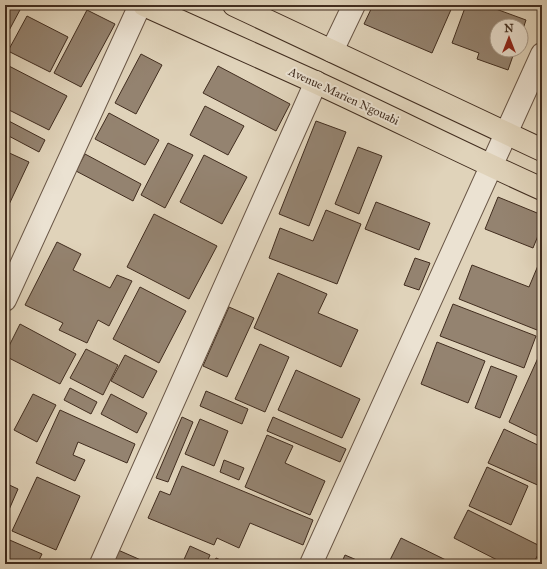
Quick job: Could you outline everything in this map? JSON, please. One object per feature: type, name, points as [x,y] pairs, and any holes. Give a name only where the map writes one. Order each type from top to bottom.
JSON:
[{"type":"main road","name":"Avenue Marien Ngouabi","points":[[144,5],[316,82],[542,189]]},
{"type":"main road","points":[[234,5],[542,150]]},
{"type":"street","points":[[5,300],[140,5]]},
{"type":"street","points":[[332,51],[354,5]]},
{"type":"street","points":[[311,564],[542,54]]},
{"type":"street","points":[[101,564],[316,82]]},
{"type":"building","points":[[5,5],[15,5],[21,8],[5,38]]},
{"type":"building","points":[[373,5],[453,5],[432,53],[364,24]]},
{"type":"building","points":[[466,5],[485,5],[521,18],[489,18],[489,58],[512,58],[508,70],[477,59],[479,53],[452,43]]},
{"type":"building","points":[[87,10],[115,24],[81,87],[54,73]]},
{"type":"building","points":[[27,16],[68,37],[50,72],[8,51]]},
{"type":"building","points":[[141,54],[162,65],[136,114],[115,103]]},
{"type":"building","points":[[7,65],[67,96],[49,130],[5,108],[5,70]]},
{"type":"building","points":[[218,66],[290,104],[276,131],[203,93]]},
{"type":"building","points":[[205,106],[244,126],[228,155],[190,135]]},
{"type":"building","points":[[109,113],[159,140],[145,165],[95,139]]},
{"type":"building","points":[[5,119],[45,140],[39,152],[5,134]]},
{"type":"building","points":[[316,121],[346,132],[309,226],[279,214]]},
{"type":"building","points":[[168,143],[193,155],[165,208],[141,195]]},
{"type":"building","points":[[358,147],[382,156],[359,214],[335,204]]},
{"type":"building","points":[[5,151],[29,162],[5,213]]},
{"type":"building","points":[[85,154],[141,184],[133,201],[76,171]]},
{"type":"building","points":[[204,155],[247,177],[222,224],[180,202]]},
{"type":"building","points":[[498,197],[542,215],[542,226],[533,248],[485,229]]},
{"type":"building","points":[[376,202],[430,223],[419,250],[365,229]]},
{"type":"building","points":[[326,210],[361,224],[337,284],[269,258],[280,228],[313,241]]},
{"type":"building","points":[[154,214],[217,246],[189,299],[127,267]]},
{"type":"building","points":[[57,242],[81,254],[73,270],[110,288],[117,275],[132,281],[109,326],[98,320],[87,343],[59,330],[63,323],[25,305]]},
{"type":"building","points":[[542,256],[542,332],[459,299],[472,265],[529,287]]},
{"type":"building","points":[[415,258],[430,263],[419,290],[404,285]]},
{"type":"building","points":[[278,273],[327,294],[318,313],[358,330],[341,367],[254,328]]},
{"type":"building","points":[[140,287],[186,311],[159,363],[113,339]]},
{"type":"building","points":[[453,304],[536,336],[524,368],[440,336]]},
{"type":"building","points":[[229,307],[254,318],[227,377],[203,366]]},
{"type":"building","points":[[20,324],[76,354],[60,384],[5,356]]},
{"type":"building","points":[[437,342],[485,361],[468,403],[421,384]]},
{"type":"building","points":[[260,344],[289,357],[265,412],[235,399]]},
{"type":"building","points":[[86,349],[118,365],[103,395],[70,378]]},
{"type":"building","points":[[542,349],[542,433],[540,437],[509,422]]},
{"type":"building","points":[[125,355],[157,371],[143,398],[111,381]]},
{"type":"building","points":[[491,366],[517,376],[500,418],[475,408]]},
{"type":"building","points":[[296,370],[360,399],[342,438],[278,410]]},
{"type":"building","points":[[70,388],[97,402],[91,414],[64,400]]},
{"type":"building","points":[[206,391],[248,409],[242,424],[200,406]]},
{"type":"building","points":[[33,394],[56,405],[37,442],[14,430]]},
{"type":"building","points":[[111,394],[147,413],[137,433],[101,414]]},
{"type":"building","points":[[60,410],[135,444],[127,463],[78,442],[73,455],[85,460],[75,481],[36,463]]},
{"type":"building","points":[[182,417],[193,422],[168,482],[156,478]]},
{"type":"building","points":[[273,417],[346,449],[340,462],[267,431]]},
{"type":"building","points":[[200,419],[228,431],[214,466],[185,454]]},
{"type":"building","points":[[504,429],[542,447],[542,487],[488,463]]},
{"type":"building","points":[[267,435],[293,446],[285,463],[325,481],[310,515],[245,487]]},
{"type":"building","points":[[224,460],[244,468],[239,480],[220,472]]},
{"type":"building","points":[[182,466],[313,520],[303,545],[250,523],[239,548],[217,538],[214,545],[148,518],[160,491],[170,495]]},
{"type":"building","points":[[487,467],[528,486],[511,525],[469,506]]},
{"type":"building","points":[[37,477],[80,496],[56,550],[12,531]]},
{"type":"building","points":[[5,483],[18,489],[5,519]]},
{"type":"building","points":[[468,510],[542,547],[533,564],[505,564],[454,538]]},
{"type":"building","points":[[5,538],[42,554],[37,564],[5,564]]},
{"type":"building","points":[[401,538],[454,564],[388,564]]},
{"type":"building","points":[[190,546],[210,555],[206,564],[182,564]]},
{"type":"building","points":[[118,550],[150,564],[111,564]]},
{"type":"building","points":[[345,555],[366,564],[341,564]]},
{"type":"building","points":[[216,558],[230,564],[213,564]]}]
